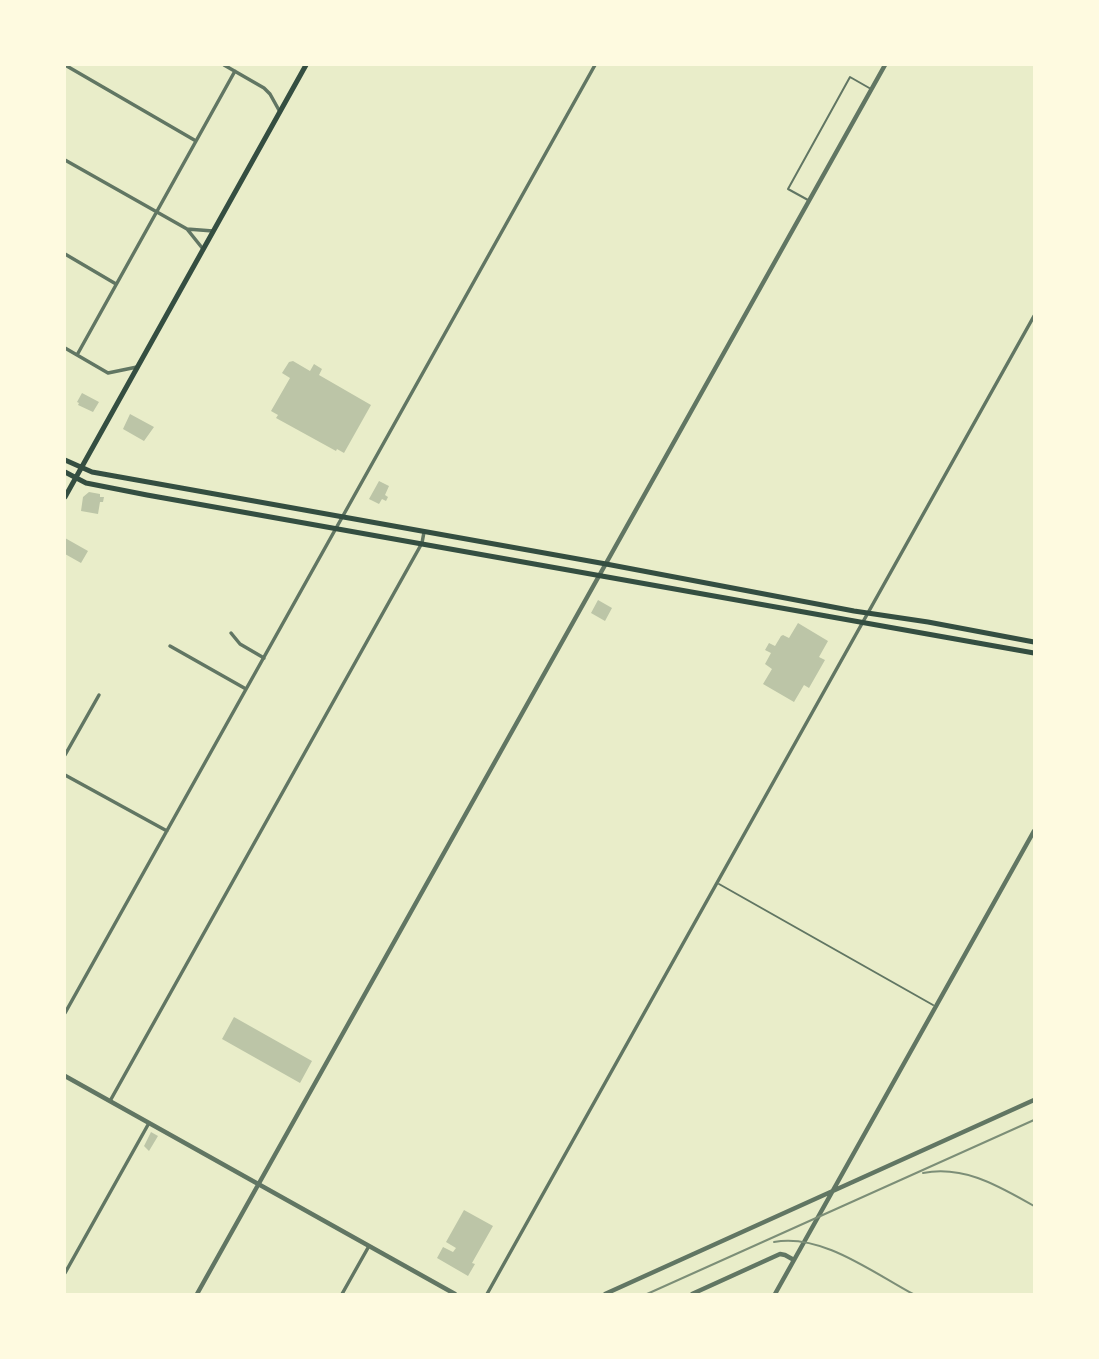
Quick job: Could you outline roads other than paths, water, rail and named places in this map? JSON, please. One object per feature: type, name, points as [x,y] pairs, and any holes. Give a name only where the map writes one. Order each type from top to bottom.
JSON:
[{"type":"main road","points":[[65,497],[306,65]]},
{"type":"main road","points":[[65,460],[92,472],[1034,642]]},
{"type":"main road","points":[[65,472],[86,483],[153,496],[1034,653]]},
{"type":"street","points":[[65,65],[196,141]]},
{"type":"street","points":[[224,65],[264,88],[280,112]]},
{"type":"street","points":[[65,1013],[595,65]]},
{"type":"street","points":[[197,1294],[885,65]]},
{"type":"street","points":[[77,355],[235,71]]},
{"type":"street","points":[[65,160],[187,229],[203,249]]},
{"type":"street","points":[[187,229],[213,231]]},
{"type":"street","points":[[65,254],[116,284]]},
{"type":"street","points":[[487,1294],[1034,316]]},
{"type":"street","points":[[65,348],[108,373],[137,367]]},
{"type":"street","points":[[110,1101],[422,543],[424,532]]},
{"type":"street","points":[[232,633],[240,645],[264,658]]},
{"type":"street","points":[[170,646],[246,689]]},
{"type":"street","points":[[65,755],[99,695]]},
{"type":"street","points":[[65,775],[167,831]]},
{"type":"street","points":[[775,1294],[1034,831]]},
{"type":"street","points":[[65,1076],[455,1294]]},
{"type":"street","points":[[604,1294],[1034,1100]]},
{"type":"street","points":[[65,1272],[149,1123]]},
{"type":"street","points":[[342,1294],[369,1246]]},
{"type":"street","points":[[692,1294],[780,1254],[794,1260]]},
{"type":"lane","points":[[809,201],[788,189],[850,77],[872,89]]},
{"type":"lane","points":[[718,883],[936,1006]]},
{"type":"railway","points":[[647,1294],[1034,1120]]},
{"type":"railway","points":[[923,1173],[953,1172],[982,1179],[1034,1206]]},
{"type":"railway","points":[[774,1242],[810,1243],[828,1249],[846,1256],[913,1294]]}]
